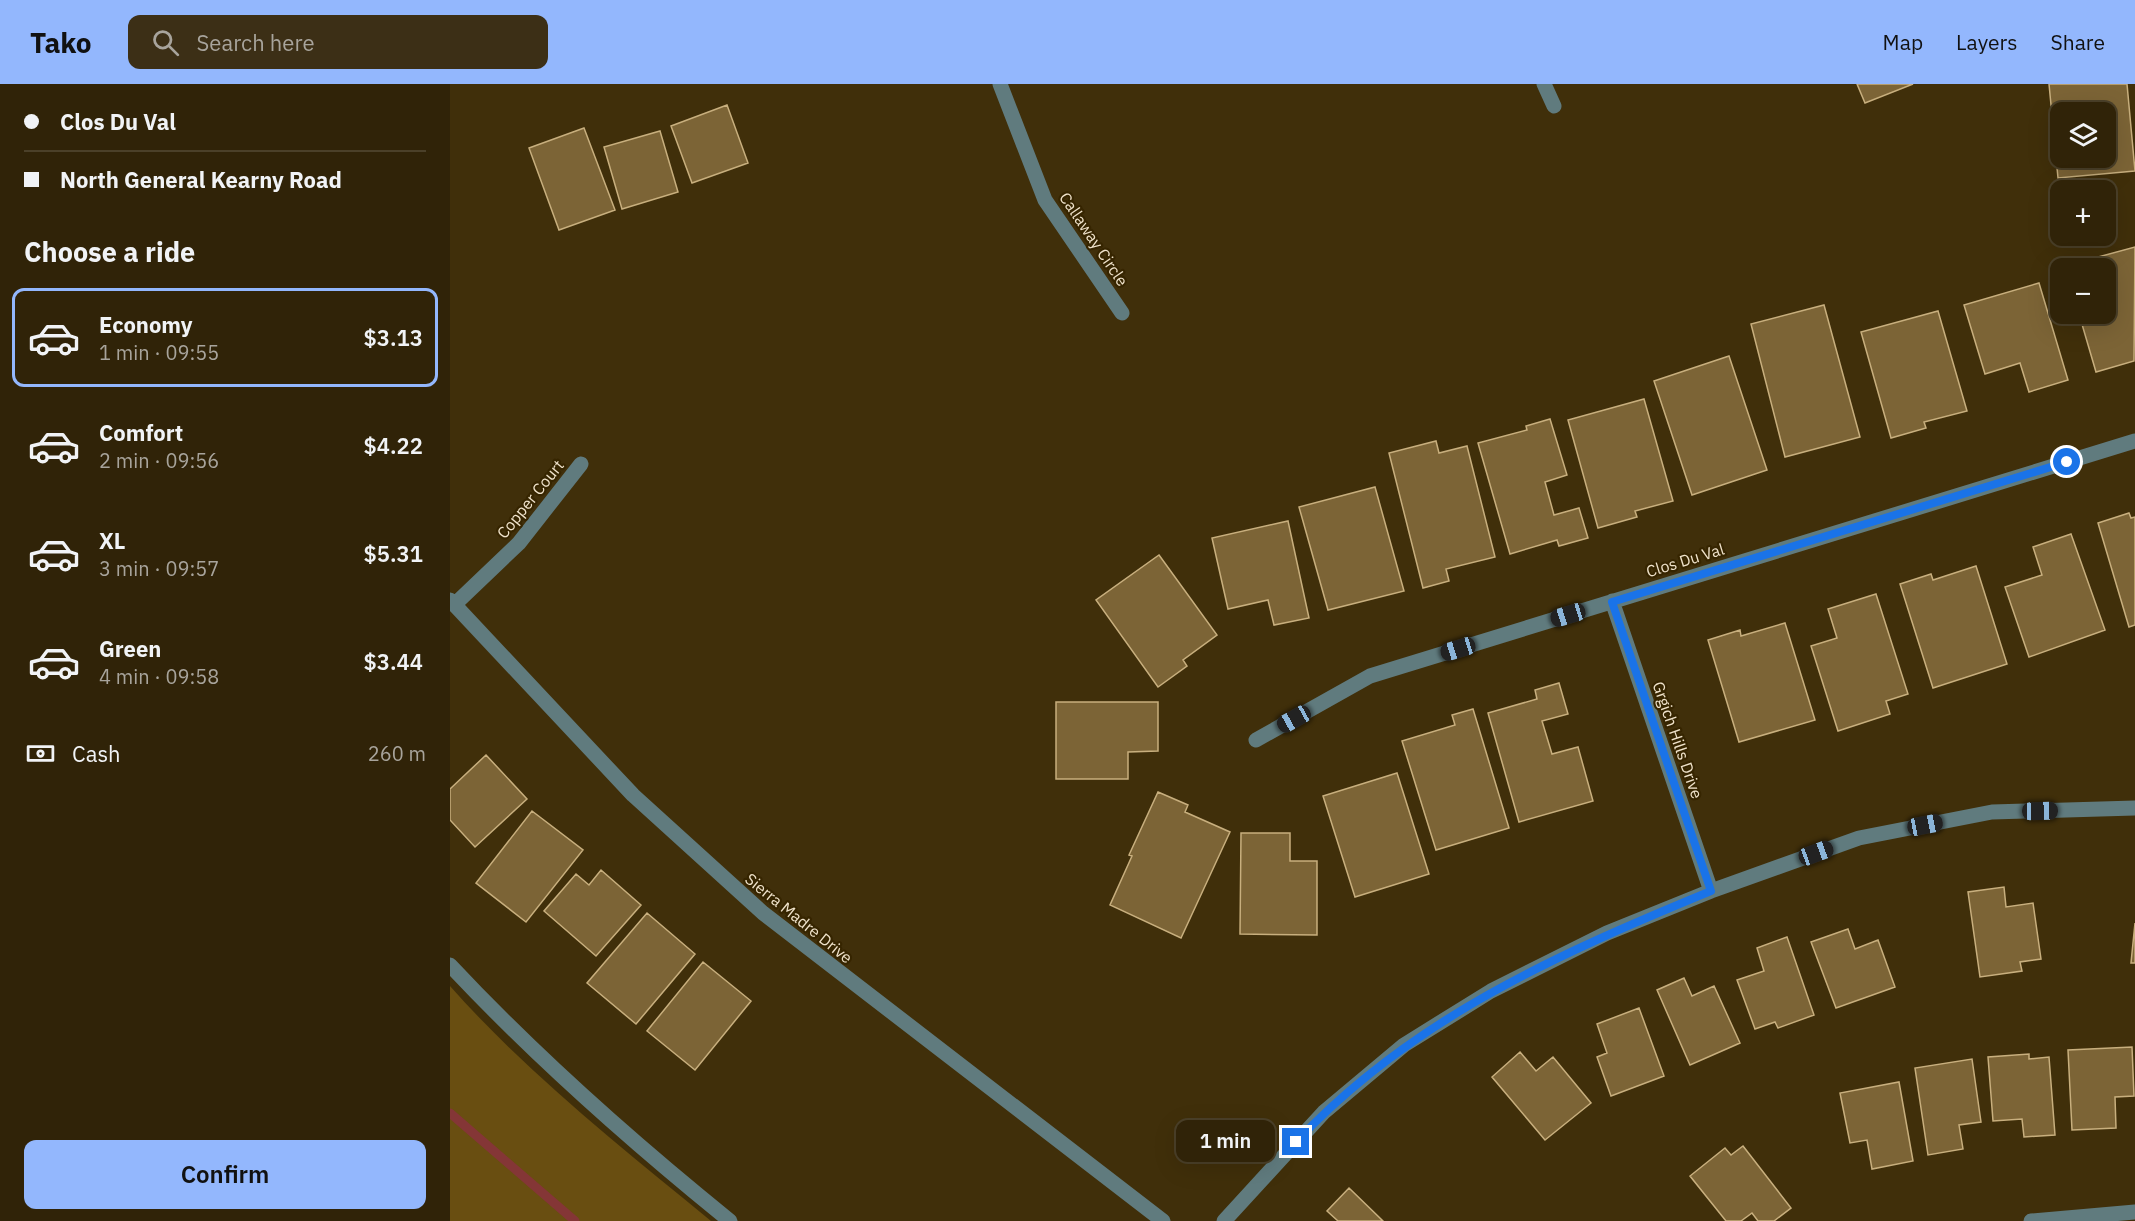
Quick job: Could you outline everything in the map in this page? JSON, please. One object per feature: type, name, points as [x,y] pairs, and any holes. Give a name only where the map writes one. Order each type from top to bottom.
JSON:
[{"type":"street","name":"Callaway Circle","points":[[1000,84],[1045,200],[1122,313]]},
{"type":"street","points":[[1544,84],[1554,106]]},
{"type":"street","name":"Clos Du Val","points":[[1256,740],[1370,676],[2135,441]]},
{"type":"street","name":"Copper Court","points":[[452,602],[519,543],[581,464]]},
{"type":"street","name":"Sierra Madre Drive","points":[[452,602],[633,795],[763,913],[1163,1221]]},
{"type":"street","name":"Grgich Hills Drive","points":[[1612,602],[1711,891]]},
{"type":"street","points":[[1224,1221],[1324,1112],[1404,1046],[1491,991],[1607,933],[1711,891],[1859,838],[1992,812],[2135,808]]},
{"type":"street","points":[[450,965],[498,1017],[573,1088],[730,1221]]},
{"type":"street","points":[[2031,1221],[2135,1212]]},
{"type":"shaded area","points":[[450,986],[543,1080],[711,1221],[450,1221]]},
{"type":"building","points":[[1857,84],[1913,84],[1865,103]]},
{"type":"building","points":[[2049,84],[2127,84],[2135,171],[2058,178],[2057,168],[2116,168],[2116,102],[2051,102]]},
{"type":"building","points":[[727,105],[748,163],[692,183],[671,126]]},
{"type":"building","points":[[584,128],[615,210],[559,230],[529,148]]},
{"type":"building","points":[[660,131],[678,192],[622,209],[604,147]]},
{"type":"building","points":[[2135,247],[2134,361],[2096,372],[2082,324],[2116,324],[2116,258],[2094,258]]},
{"type":"building","points":[[2039,283],[2068,380],[2029,392],[2020,363],[1985,374],[1964,305]]},
{"type":"building","points":[[1824,305],[1860,437],[1785,457],[1751,324]]},
{"type":"building","points":[[1938,311],[1967,411],[1924,422],[1926,428],[1891,438],[1861,332]]},
{"type":"building","points":[[1729,356],[1767,470],[1692,495],[1654,381]]},
{"type":"building","points":[[1644,399],[1673,501],[1635,511],[1637,517],[1598,528],[1568,420]]},
{"type":"building","points":[[1550,419],[1567,475],[1545,482],[1554,515],[1579,508],[1588,538],[1559,546],[1557,540],[1510,554],[1478,443],[1527,430],[1526,426]]},
{"type":"building","points":[[1436,441],[1439,453],[1467,446],[1495,557],[1446,569],[1449,581],[1423,588],[1389,453]]},
{"type":"building","points":[[1375,487],[1404,591],[1328,610],[1299,507]]},
{"type":"building","points":[[2129,513],[2131,518],[2135,517],[2135,625],[2129,627],[2098,523]]},
{"type":"building","points":[[1288,521],[1309,618],[1274,625],[1268,600],[1228,609],[1212,538]]},
{"type":"building","points":[[2071,534],[2105,630],[2029,657],[2005,587],[2042,575],[2033,547]]},
{"type":"building","points":[[1159,555],[1217,635],[1183,660],[1187,666],[1158,687],[1096,600]]},
{"type":"building","points":[[1976,566],[2007,664],[1933,688],[1900,584],[1931,574],[1933,580]]},
{"type":"building","points":[[1876,594],[1908,694],[1886,701],[1890,714],[1838,731],[1811,646],[1837,638],[1828,609]]},
{"type":"building","points":[[1785,623],[1815,720],[1739,742],[1708,640],[1740,630],[1741,636]]},
{"type":"building","points":[[1559,683],[1568,714],[1542,721],[1552,754],[1578,747],[1593,801],[1519,822],[1488,713],[1537,699],[1535,690]]},
{"type":"building","points":[[1056,702],[1158,702],[1158,751],[1128,752],[1128,779],[1056,779]]},
{"type":"building","points":[[1473,709],[1509,828],[1436,850],[1402,741],[1455,725],[1452,715]]},
{"type":"building","points":[[486,755],[527,799],[475,847],[450,820],[450,789]]},
{"type":"building","points":[[1397,773],[1429,874],[1355,897],[1323,796]]},
{"type":"building","points":[[1158,792],[1188,805],[1185,812],[1230,832],[1181,938],[1110,905],[1132,856],[1129,855]]},
{"type":"building","points":[[532,811],[583,850],[526,922],[476,883]]},
{"type":"building","points":[[1241,833],[1290,833],[1290,861],[1317,861],[1317,935],[1240,934]]},
{"type":"building","points":[[601,870],[641,905],[596,956],[544,911],[576,874],[589,885]]},
{"type":"building","points":[[2004,887],[2006,907],[2033,903],[2041,959],[2020,962],[2022,971],[1980,977],[1968,892]]},
{"type":"building","points":[[647,913],[695,954],[636,1024],[587,983]]},
{"type":"building","points":[[2135,923],[2135,963],[2131,963]]},
{"type":"building","points":[[1848,929],[1855,949],[1878,940],[1895,987],[1836,1008],[1811,942]]},
{"type":"building","points":[[1787,937],[1814,1015],[1778,1028],[1775,1022],[1755,1029],[1737,980],[1764,971],[1757,948]]},
{"type":"building","points":[[703,962],[751,1001],[695,1070],[647,1031]]},
{"type":"building","points":[[1684,978],[1692,996],[1714,986],[1740,1043],[1690,1065],[1657,990]]},
{"type":"building","points":[[1639,1008],[1664,1076],[1611,1096],[1597,1057],[1607,1053],[1597,1024]]},
{"type":"building","points":[[2132,1047],[2134,1096],[2115,1097],[2116,1128],[2072,1130],[2068,1050]]},
{"type":"building","points":[[1520,1052],[1536,1071],[1553,1057],[1591,1103],[1545,1140],[1492,1077]]},
{"type":"building","points":[[2029,1054],[2029,1059],[2049,1057],[2055,1135],[2024,1137],[2022,1119],[1993,1121],[1988,1057]]},
{"type":"building","points":[[1972,1059],[1981,1122],[1959,1125],[1963,1149],[1928,1155],[1915,1068]]},
{"type":"building","points":[[1899,1082],[1913,1161],[1872,1169],[1867,1140],[1850,1143],[1840,1093]]},
{"type":"building","points":[[1743,1146],[1791,1208],[1774,1221],[1758,1221],[1752,1213],[1741,1221],[1726,1221],[1690,1176],[1725,1148],[1731,1155]]},
{"type":"building","points":[[1349,1188],[1383,1221],[1338,1221],[1327,1211]]},
{"type":"waterway","points":[[450,1113],[575,1221]]},
{"type":"route","points":[[1296,1142],[1324,1112],[1404,1046],[1491,991],[1607,933],[1711,891],[1612,602],[2067,462]]}]
